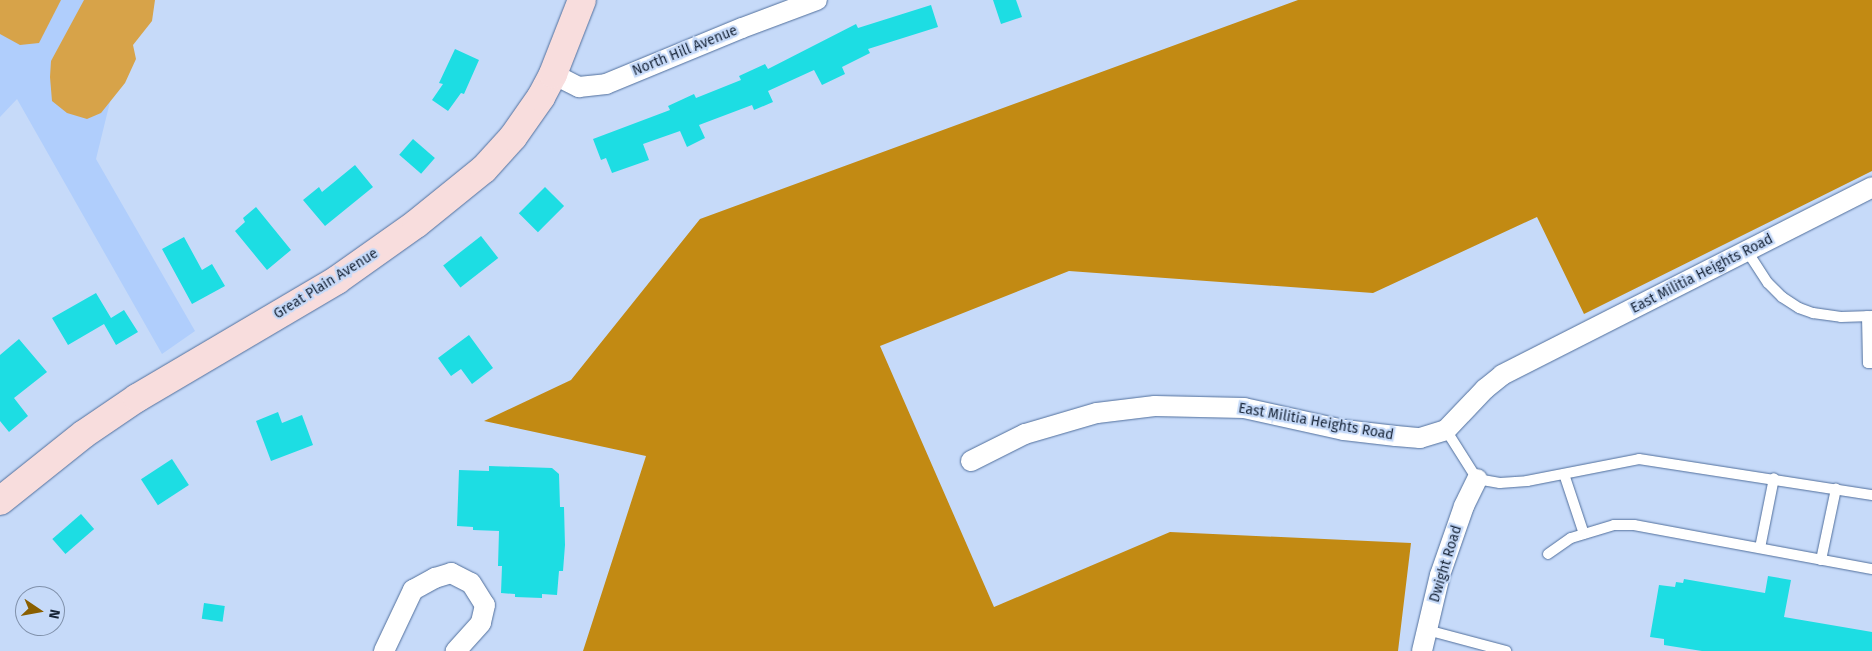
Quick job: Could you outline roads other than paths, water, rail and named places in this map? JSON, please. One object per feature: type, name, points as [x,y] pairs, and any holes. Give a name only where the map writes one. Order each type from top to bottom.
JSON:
[{"type":"main road","name":"Great Plain Avenue","points":[[0,501],[84,434],[137,398],[337,280],[416,224],[484,169],[513,137],[541,97],[553,74],[582,0]]},
{"type":"street","name":"North Hill Avenue","points":[[553,74],[579,87],[606,84],[742,28],[817,0]]},
{"type":"street","name":"East Militia Heights Road","points":[[971,462],[1025,434],[1097,413],[1155,406],[1244,408],[1344,430],[1420,438],[1446,430],[1480,394],[1502,375],[1872,187]]},
{"type":"street","name":"Dwight Road","points":[[1422,651],[1440,575],[1464,506],[1477,479]]},
{"type":"street","points":[[384,651],[413,590],[435,578],[451,573],[471,582],[485,605],[481,624],[456,651]]},
{"type":"lane","points":[[1747,251],[1768,283],[1782,297],[1799,308],[1813,313],[1841,317],[1869,316],[1868,363],[1872,363]]},
{"type":"lane","points":[[1446,430],[1477,479],[1500,483],[1527,481],[1639,460],[1774,478],[1872,495]]},
{"type":"lane","points":[[1564,474],[1584,534]]},
{"type":"lane","points":[[1760,548],[1774,478]]},
{"type":"lane","points":[[1821,560],[1836,489]]},
{"type":"lane","points":[[1548,554],[1571,538],[1614,525],[1634,525],[1872,569]]},
{"type":"lane","points":[[1427,630],[1506,651]]}]
